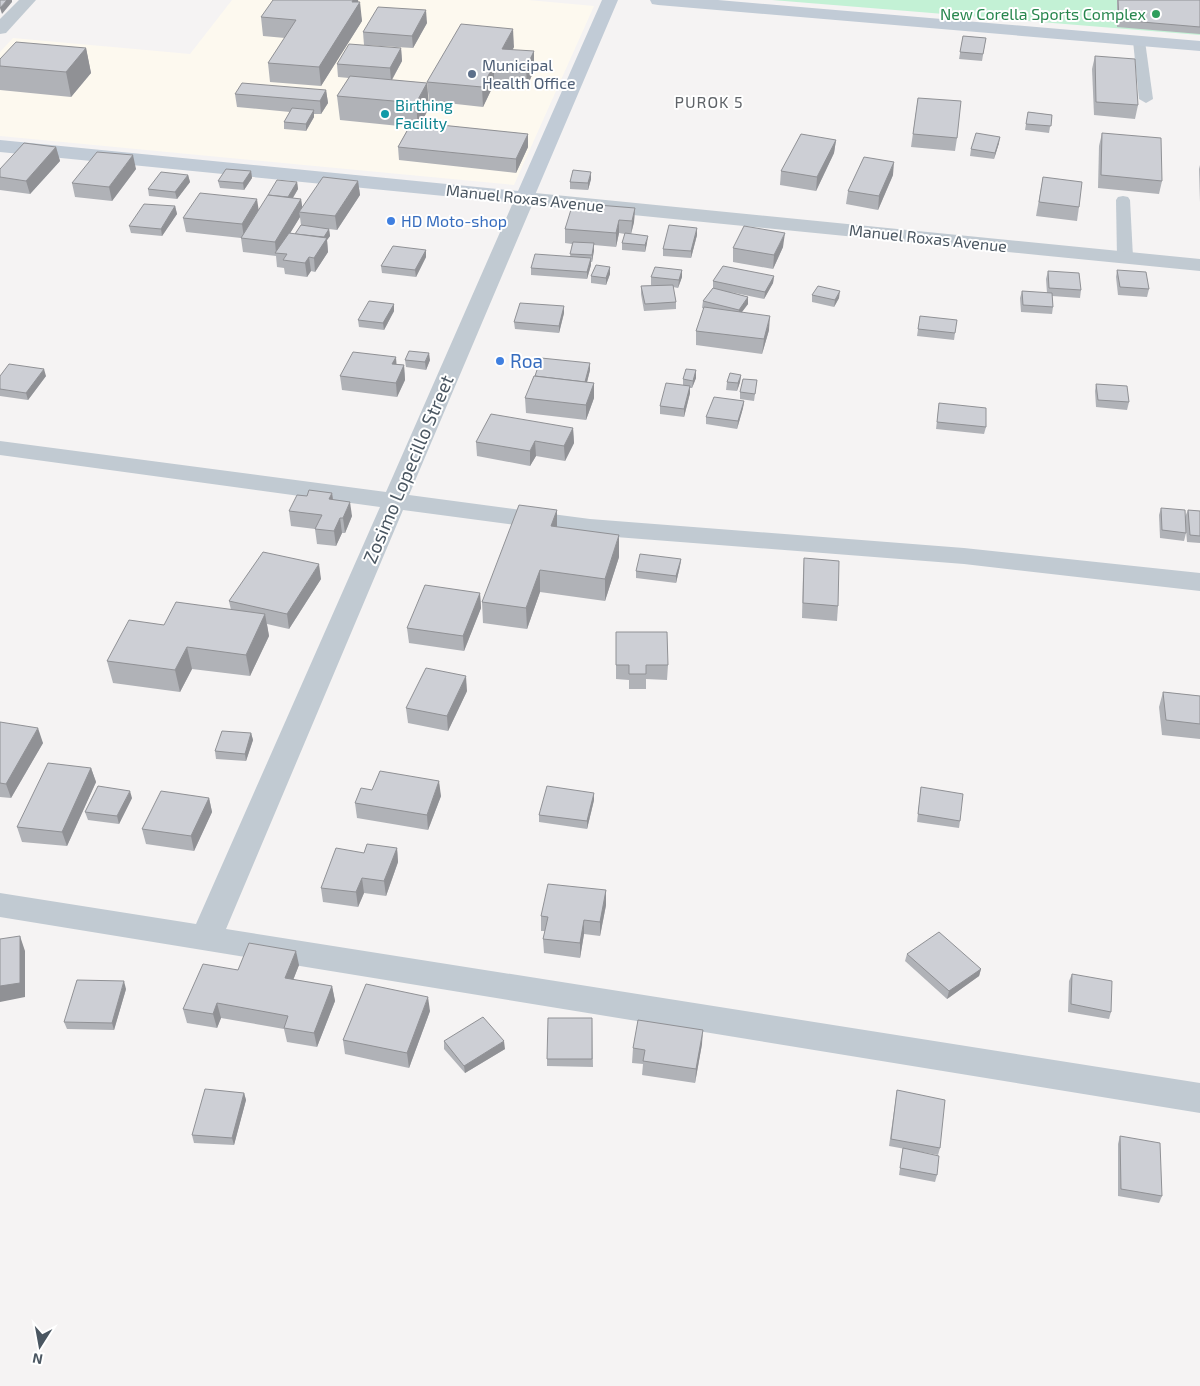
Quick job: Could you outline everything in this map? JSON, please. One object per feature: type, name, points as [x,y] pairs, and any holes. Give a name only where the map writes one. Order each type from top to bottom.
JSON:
[{"type":"main road","name":"Zosimo Lopecillo Street","points":[[525,198],[610,0]]},
{"type":"main road","points":[[658,0],[1200,46]]},
{"type":"main road","name":"Manuel Roxas Avenue","points":[[0,146],[525,198]]},
{"type":"street","points":[[0,29],[28,0]]},
{"type":"street","name":"Manuel Roxas Avenue","points":[[525,198],[1200,265]]},
{"type":"street","name":"Zosimo Lopecillo Street","points":[[206,938],[525,198]]},
{"type":"street","points":[[0,448],[590,527],[964,556],[1143,574],[1200,582]]},
{"type":"street","points":[[0,905],[1200,1098]]},
{"type":"lane","points":[[1140,41],[1146,99]]},
{"type":"lane","points":[[1124,200],[1125,258]]},
{"type":"shaded area","points":[[232,0],[528,0],[594,6],[514,185],[0,136],[0,52],[13,38],[190,54]]},
{"type":"green space","points":[[772,0],[1200,0],[1200,35]]},
{"type":"building","points":[[0,0],[7,0],[0,8]]},
{"type":"building","points":[[273,0],[353,0],[352,2],[360,2],[319,67],[268,63],[296,20],[261,17]]},
{"type":"building","name":"New Corella Sports Complex","points":[[1118,0],[1200,0],[1200,27],[1119,20]]},
{"type":"building","points":[[378,7],[426,10],[412,36],[363,32]]},
{"type":"building","points":[[461,24],[513,29],[502,49],[534,51],[526,68],[494,65],[482,87],[427,82]]},
{"type":"building","points":[[963,36],[986,38],[983,54],[960,52]]},
{"type":"building","points":[[16,42],[86,48],[66,72],[0,66],[0,59]]},
{"type":"building","points":[[349,44],[401,48],[390,68],[337,64]]},
{"type":"building","points":[[1095,56],[1135,59],[1138,105],[1096,102]]},
{"type":"building","points":[[350,76],[427,83],[416,103],[337,96]]},
{"type":"building","points":[[242,83],[326,90],[320,101],[235,94]]},
{"type":"building","points":[[918,98],[961,101],[957,138],[913,134]]},
{"type":"building","points":[[292,108],[314,110],[306,124],[284,122]]},
{"type":"building","points":[[1028,112],[1052,115],[1051,126],[1026,124]]},
{"type":"building","points":[[412,122],[528,134],[516,159],[398,147]]},
{"type":"building","points":[[976,133],[1000,137],[995,153],[971,149]]},
{"type":"building","points":[[1102,133],[1161,138],[1162,181],[1101,175]]},
{"type":"building","points":[[801,134],[836,140],[817,177],[781,171]]},
{"type":"building","points":[[24,143],[56,147],[26,181],[0,177],[0,169]]},
{"type":"building","points":[[97,152],[133,155],[109,187],[72,183]]},
{"type":"building","points":[[864,157],[894,162],[879,196],[848,191]]},
{"type":"building","points":[[226,169],[251,171],[243,183],[218,181]]},
{"type":"building","points":[[573,170],[591,172],[588,183],[570,182]]},
{"type":"building","points":[[161,172],[188,175],[175,192],[148,189]]},
{"type":"building","points":[[323,177],[358,181],[335,216],[299,212]]},
{"type":"building","points":[[1043,177],[1082,182],[1079,207],[1039,202]]},
{"type":"building","points":[[277,180],[297,182],[288,197],[268,195]]},
{"type":"building","points":[[200,193],[257,199],[242,224],[183,218]]},
{"type":"building","points":[[268,195],[301,199],[275,242],[241,238]]},
{"type":"building","points":[[573,203],[635,208],[632,221],[619,220],[616,233],[565,229]]},
{"type":"building","points":[[144,204],[175,206],[161,229],[129,226]]},
{"type":"building","points":[[301,225],[329,229],[324,237],[295,234]]},
{"type":"building","points":[[669,225],[697,228],[691,251],[663,249]]},
{"type":"building","points":[[744,226],[785,233],[774,255],[733,248]]},
{"type":"building","points":[[289,233],[327,238],[314,258],[309,257],[305,263],[283,260],[287,254],[275,253]]},
{"type":"building","points":[[625,233],[648,236],[645,245],[622,243]]},
{"type":"building","points":[[573,242],[594,243],[592,255],[570,254]]},
{"type":"building","points":[[393,246],[426,250],[415,270],[381,266]]},
{"type":"building","points":[[535,254],[591,258],[587,272],[531,268]]},
{"type":"building","points":[[596,265],[610,267],[606,278],[591,276]]},
{"type":"building","points":[[723,266],[774,276],[765,292],[713,281]]},
{"type":"building","points":[[655,267],[682,270],[679,280],[651,277]]},
{"type":"building","points":[[1117,270],[1146,272],[1149,289],[1120,287]]},
{"type":"building","points":[[1048,271],[1079,273],[1081,290],[1049,288]]},
{"type":"building","points":[[673,285],[676,302],[645,304],[641,286]]},
{"type":"building","points":[[818,286],[840,291],[835,300],[812,295]]},
{"type":"building","points":[[713,288],[748,297],[739,310],[703,301]]},
{"type":"building","points":[[1022,291],[1052,293],[1053,307],[1023,305]]},
{"type":"building","points":[[369,301],[394,304],[383,323],[358,320]]},
{"type":"building","points":[[520,303],[564,306],[559,326],[514,322]]},
{"type":"building","points":[[704,307],[770,316],[764,339],[696,331]]},
{"type":"building","points":[[920,316],[957,320],[955,333],[918,329]]},
{"type":"building","points":[[409,351],[429,353],[425,362],[405,360]]},
{"type":"building","points":[[353,352],[396,357],[392,364],[404,365],[396,383],[340,376]]},
{"type":"building","points":[[541,358],[590,363],[585,382],[535,376]]},
{"type":"building","points":[[9,364],[44,369],[26,393],[0,389],[0,376]]},
{"type":"building","points":[[686,369],[696,370],[693,381],[683,379]]},
{"type":"building","points":[[730,373],[741,375],[738,383],[727,382]]},
{"type":"building","points":[[534,376],[594,383],[586,405],[525,398]]},
{"type":"building","points":[[743,379],[757,380],[755,394],[740,392]]},
{"type":"building","points":[[666,383],[690,386],[684,409],[660,406]]},
{"type":"building","points":[[1096,384],[1127,386],[1129,402],[1098,400]]},
{"type":"building","points":[[714,397],[744,401],[738,421],[706,417]]},
{"type":"building","points":[[939,403],[986,408],[986,427],[937,422]]},
{"type":"building","points":[[491,414],[573,428],[564,446],[535,441],[530,451],[476,442]]},
{"type":"building","points":[[309,490],[332,493],[329,499],[350,502],[343,518],[340,518],[334,531],[315,529],[322,515],[289,511],[297,495],[307,496]]},
{"type":"building","points":[[519,505],[557,510],[551,526],[619,535],[605,579],[540,570],[526,608],[482,602]]},
{"type":"building","points":[[1161,508],[1185,510],[1186,533],[1162,530]]},
{"type":"building","points":[[1188,510],[1200,511],[1200,536],[1190,535]]},
{"type":"building","points":[[263,552],[319,564],[287,614],[229,601]]},
{"type":"building","points":[[640,554],[681,559],[676,576],[636,571]]},
{"type":"building","points":[[804,558],[839,561],[838,606],[803,603]]},
{"type":"building","points":[[425,585],[480,593],[463,636],[407,628]]},
{"type":"building","points":[[176,602],[265,614],[246,655],[187,647],[175,670],[107,661],[129,620],[164,625]]},
{"type":"building","points":[[616,632],[667,632],[668,665],[646,665],[646,674],[629,674],[629,665],[616,665]]},
{"type":"building","points":[[426,668],[466,676],[447,716],[406,708]]},
{"type":"building","points":[[1163,692],[1200,696],[1200,724],[1166,720]]},
{"type":"building","points":[[0,722],[38,728],[6,784],[0,783]]},
{"type":"building","points":[[222,731],[251,733],[245,754],[215,751]]},
{"type":"building","points":[[48,763],[91,768],[62,832],[17,827]]},
{"type":"building","points":[[380,771],[439,781],[427,815],[355,803],[361,788],[372,790]]},
{"type":"building","points":[[98,786],[130,791],[117,816],[85,812]]},
{"type":"building","points":[[547,786],[594,793],[587,821],[539,815]]},
{"type":"building","points":[[921,787],[963,794],[960,821],[918,814]]},
{"type":"building","points":[[161,791],[209,798],[191,836],[142,829]]},
{"type":"building","points":[[367,844],[397,848],[384,881],[362,878],[356,892],[321,888],[336,848],[364,853]]},
{"type":"building","points":[[548,884],[606,890],[600,922],[584,920],[580,943],[543,939],[548,917],[541,916]]},
{"type":"building","points":[[939,932],[981,969],[949,991],[907,954]]},
{"type":"building","points":[[20,936],[20,983],[0,986],[0,939]]},
{"type":"building","points":[[249,943],[296,951],[285,978],[332,986],[314,1033],[284,1028],[288,1016],[217,1003],[213,1014],[183,1009],[203,964],[238,970]]},
{"type":"building","points":[[1072,974],[1112,981],[1111,1012],[1071,1004]]},
{"type":"building","points":[[77,980],[124,981],[112,1023],[64,1022]]},
{"type":"building","points":[[366,984],[428,997],[407,1053],[343,1040]]},
{"type":"building","points":[[483,1017],[504,1041],[464,1066],[444,1041]]},
{"type":"building","points":[[548,1018],[592,1018],[592,1059],[547,1059]]},
{"type":"building","points":[[638,1020],[703,1030],[696,1069],[643,1061],[645,1050],[633,1048]]},
{"type":"building","points":[[205,1089],[244,1093],[232,1138],[192,1135]]},
{"type":"building","points":[[897,1090],[945,1100],[940,1148],[891,1139]]},
{"type":"building","points":[[1120,1136],[1160,1143],[1162,1196],[1121,1189]]},
{"type":"building","points":[[903,1148],[939,1156],[937,1175],[900,1168]]},
{"type":"place","name":"New Corella Sports Complex","points":[[1156,14]]},
{"type":"place","name":"Municipal Health Office","points":[[472,74]]},
{"type":"place","name":"Birthing Facility","points":[[385,114]]},
{"type":"place","name":"HD Moto-shop","points":[[391,221]]},
{"type":"place","name":"Roa","points":[[500,361]]},
{"type":"district","name":"PUROK 5","points":[[709,102]]}]
